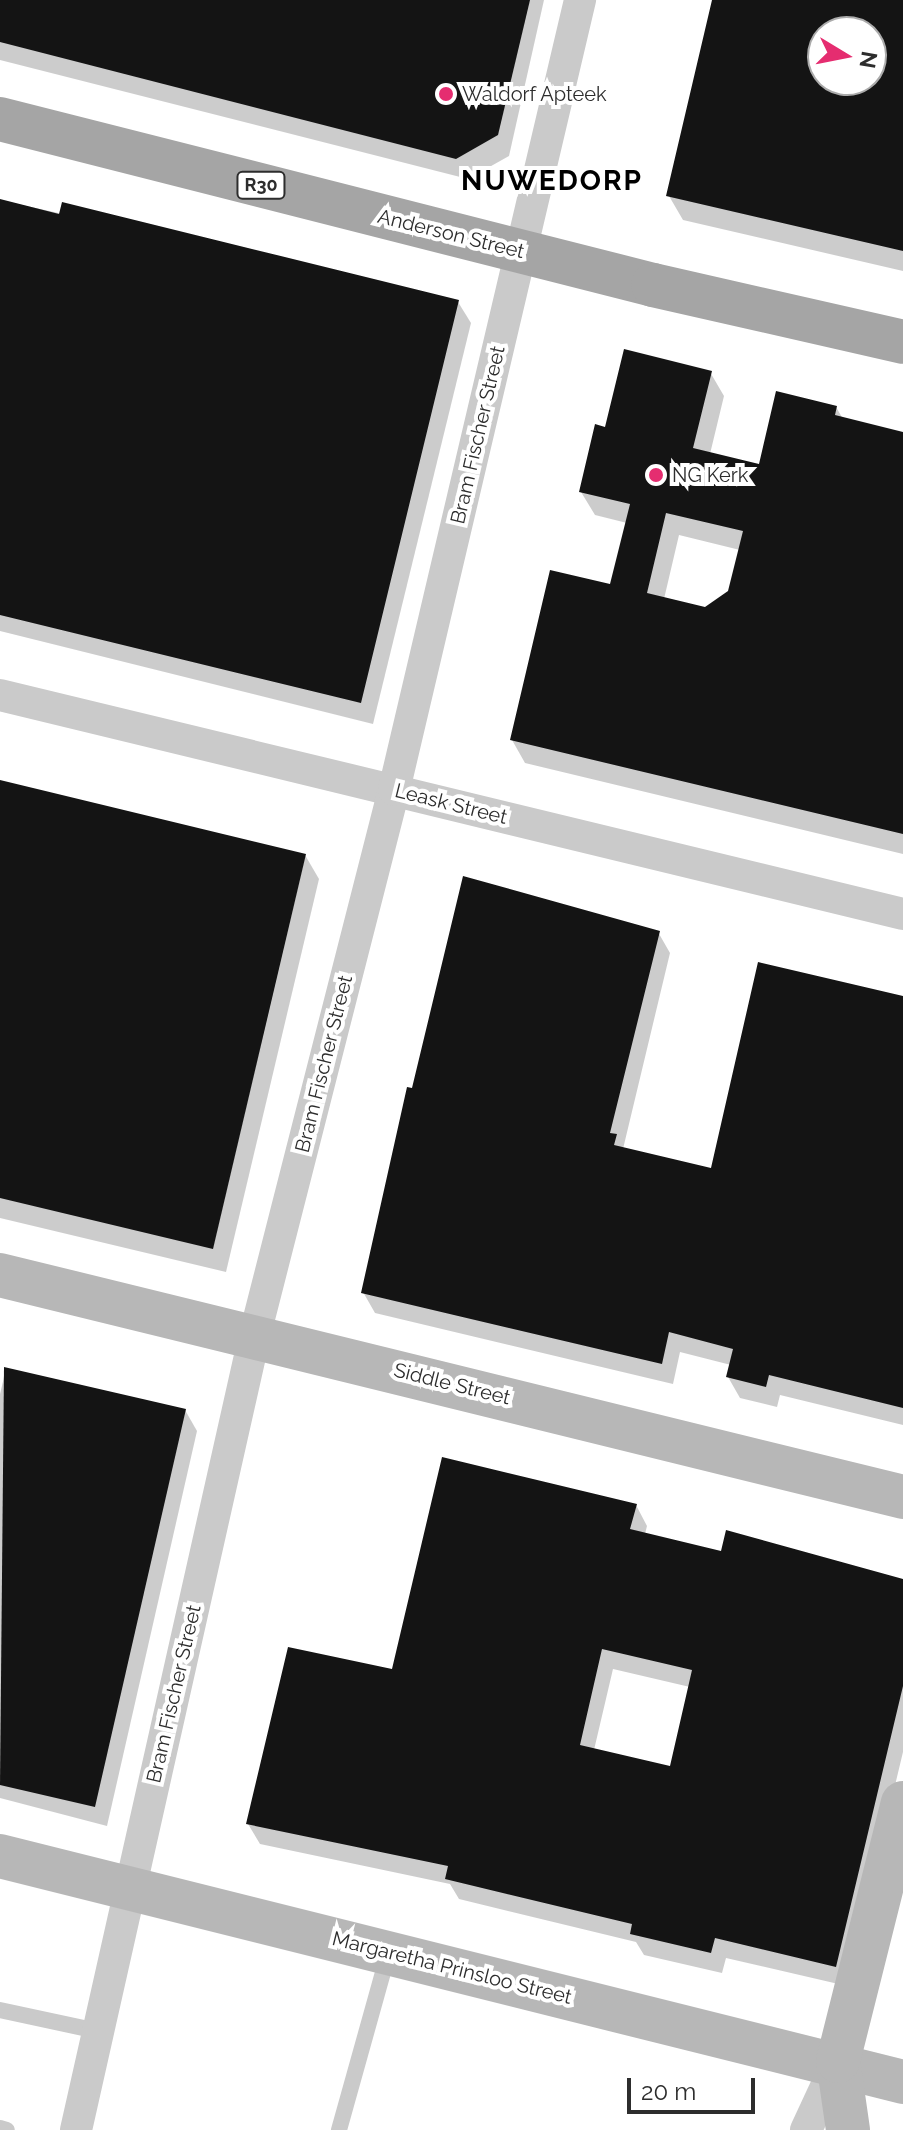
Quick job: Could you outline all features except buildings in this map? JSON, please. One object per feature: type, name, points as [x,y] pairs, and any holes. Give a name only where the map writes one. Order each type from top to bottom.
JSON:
[{"type":"main road","name":"Anderson Street","points":[[0,119],[521,251],[903,342]]},
{"type":"street","name":"Bram Fischer Street","points":[[76,2130],[255,1334],[394,790],[580,0]]},
{"type":"street","name":"Leask Street","points":[[0,695],[903,914]]},
{"type":"street","name":"Siddle Street","points":[[0,1275],[255,1334],[903,1497]]},
{"type":"street","points":[[806,2130],[838,2061],[903,1803]]},
{"type":"street","name":"Margaretha Prinsloo Street","points":[[0,1856],[132,1885],[388,1954],[838,2061],[903,2082]]},
{"type":"street","points":[[838,2061],[848,2130]]},
{"type":"lane","points":[[339,2130],[388,1954]]},
{"type":"lane","points":[[0,2010],[97,2031]]},
{"type":"lane","points":[[0,2128],[7,2130]]},
{"type":"place","name":"Waldorf Apteek","points":[[446,94]]},
{"type":"place","name":"NG Kerk","points":[[656,475]]},
{"type":"district","name":"NUWEDORP","points":[[552,181]]}]
